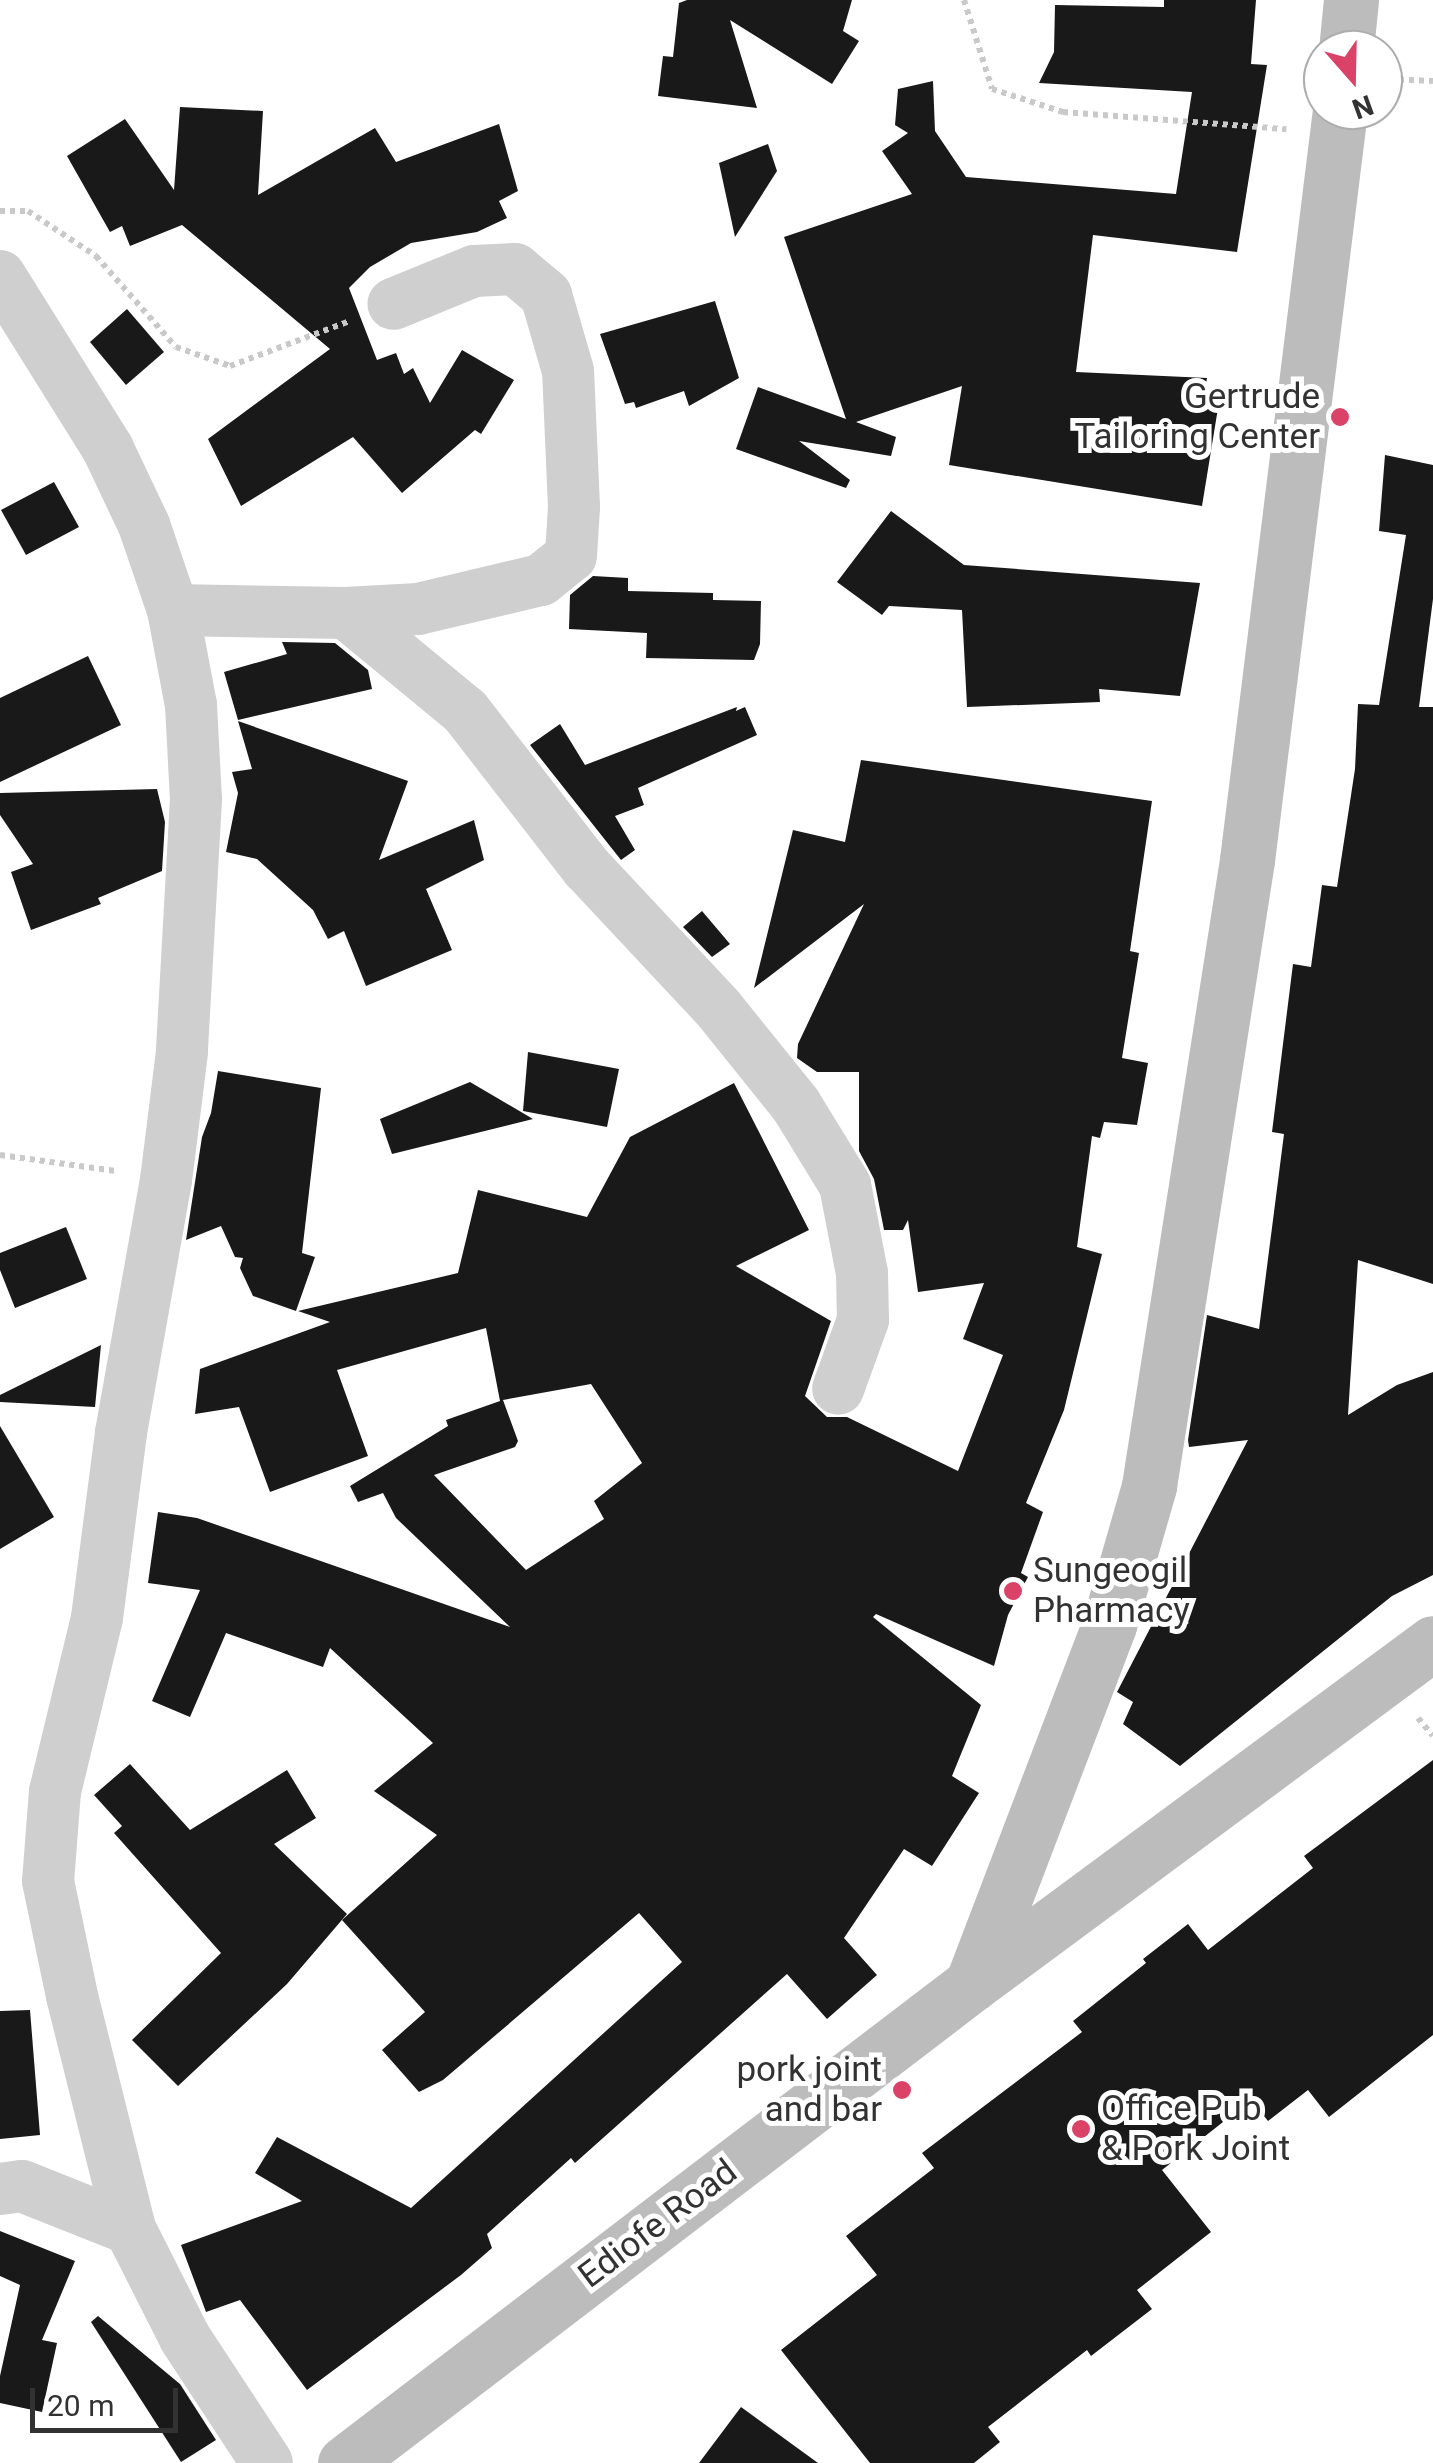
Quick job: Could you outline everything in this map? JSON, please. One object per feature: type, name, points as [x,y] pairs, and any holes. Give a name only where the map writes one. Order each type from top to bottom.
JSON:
[{"type":"street","points":[[1348,30],[1351,0]]},
{"type":"street","points":[[972,1984],[1109,1625],[1149,1486],[1247,860],[1337,130]]},
{"type":"street","points":[[173,610],[346,613],[418,608],[540,580],[570,556],[574,508],[568,371],[546,295],[516,269],[474,271],[393,304]]},
{"type":"street","points":[[0,276],[108,449],[144,525],[173,610],[191,704],[196,800],[182,1052],[166,1180],[121,1433],[98,1618],[55,1791],[48,1881],[72,1996],[130,2229],[184,2338],[267,2463]]},
{"type":"street","points":[[346,613],[465,712],[588,868],[718,1008],[796,1105],[845,1184],[862,1274],[863,1320],[838,1389]]},
{"type":"street","name":"Ediofe Road","points":[[345,2463],[972,1984],[1433,1643]]},
{"type":"street","points":[[0,2189],[22,2186],[130,2229]]},
{"type":"path","points":[[964,0],[992,89],[1063,112],[1303,120]]},
{"type":"path","points":[[1403,79],[1433,81]]},
{"type":"path","points":[[0,211],[28,211],[96,256],[176,348],[230,366],[393,304]]},
{"type":"path","points":[[0,1155],[166,1180]]},
{"type":"building","points":[[852,0],[843,31],[859,41],[832,84],[730,20],[757,108],[658,96],[663,56],[673,57],[679,3]]},
{"type":"building","points":[[1164,0],[1256,0],[1251,64],[1267,65],[1237,252],[1093,235],[1076,372],[1207,378],[1203,400],[1219,402],[1202,506],[949,465],[962,386],[856,422],[896,437],[891,456],[799,441],[850,480],[846,488],[736,449],[758,387],[846,419],[784,237],[912,194],[882,151],[908,133],[895,125],[898,89],[933,81],[935,131],[966,177],[1176,194],[1192,92],[1039,83],[1054,52],[1055,5],[1164,7]]},
{"type":"building","points":[[180,107],[263,111],[258,195],[375,128],[396,162],[499,124],[518,191],[499,201],[507,218],[477,232],[411,243],[370,267],[349,288],[377,360],[396,353],[404,374],[413,368],[430,403],[462,350],[514,380],[481,434],[475,430],[402,493],[353,437],[241,506],[208,439],[330,349],[182,225],[130,246],[122,226],[110,232],[67,156],[125,119],[174,190]]},
{"type":"building","points":[[768,144],[777,171],[735,237],[719,163]]},
{"type":"building","points":[[715,301],[739,378],[689,406],[684,391],[636,408],[634,402],[625,404],[600,334]]},
{"type":"building","points":[[127,309],[164,352],[126,385],[90,342]]},
{"type":"building","points":[[1385,455],[1433,465],[1433,599],[1419,707],[1433,707],[1433,1284],[1358,1260],[1348,1415],[1397,1385],[1433,1372],[1433,1575],[1392,1596],[1180,1766],[1123,1724],[1133,1702],[1117,1692],[1248,1440],[1189,1447],[1188,1440],[1207,1315],[1259,1329],[1284,1134],[1272,1132],[1293,964],[1311,967],[1322,885],[1337,887],[1355,769],[1358,704],[1379,705],[1406,535],[1379,531]]},
{"type":"building","points":[[54,482],[79,527],[26,555],[1,510]]},
{"type":"building","points":[[891,511],[964,565],[1200,583],[1180,696],[1099,689],[1100,702],[967,707],[962,610],[889,606],[882,615],[837,582]]},
{"type":"building","points":[[593,576],[628,578],[628,591],[713,593],[713,600],[761,601],[760,644],[754,660],[646,658],[647,633],[569,629],[570,595]]},
{"type":"building","points":[[282,642],[335,643],[368,670],[372,689],[238,720],[224,672],[287,654]]},
{"type":"building","points":[[88,656],[121,725],[0,782],[0,698]]},
{"type":"building","points":[[737,707],[736,711],[745,707],[757,735],[638,788],[644,805],[615,816],[635,850],[621,860],[530,745],[560,724],[585,765]]},
{"type":"building","points":[[238,721],[408,781],[379,860],[474,820],[484,860],[426,889],[452,950],[366,986],[344,931],[328,939],[313,910],[257,859],[226,852],[238,793],[232,772],[252,769]]},
{"type":"building","points":[[861,760],[1152,801],[1130,951],[1139,953],[1122,1058],[1148,1063],[1137,1125],[1104,1122],[1100,1138],[1092,1136],[1077,1247],[1102,1254],[1064,1410],[1026,1503],[1043,1512],[1021,1573],[1028,1577],[1008,1615],[994,1666],[876,1614],[873,1617],[981,1705],[952,1776],[979,1793],[932,1866],[904,1849],[844,1938],[877,1975],[827,2019],[787,1974],[575,2163],[571,2158],[487,2234],[492,2248],[461,2275],[307,2390],[240,2300],[206,2312],[181,2245],[302,2201],[255,2173],[277,2137],[411,2208],[682,1962],[639,1913],[443,2080],[419,2092],[382,2050],[425,2012],[342,1920],[437,1835],[374,1791],[433,1743],[330,1648],[323,1667],[226,1633],[190,1717],[152,1701],[200,1590],[148,1583],[158,1512],[197,1518],[510,1627],[396,1518],[383,1493],[358,1502],[350,1486],[448,1426],[446,1420],[500,1401],[486,1328],[337,1370],[368,1456],[270,1492],[239,1407],[195,1414],[200,1369],[330,1322],[298,1311],[458,1273],[478,1190],[587,1217],[630,1137],[734,1083],[809,1230],[736,1266],[831,1321],[805,1396],[827,1417],[847,1417],[958,1471],[1003,1355],[963,1339],[984,1283],[918,1292],[908,1220],[903,1230],[884,1230],[874,1179],[859,1151],[859,1072],[817,1072],[797,1058],[798,1044],[864,904],[754,988],[793,830],[845,842]],"holes":[[[591,1384],[642,1463],[594,1501],[604,1519],[526,1570],[434,1475],[515,1447],[518,1441],[503,1400]]]},
{"type":"building","points":[[157,789],[165,822],[162,871],[98,898],[101,904],[31,930],[11,872],[33,864],[0,815],[0,793]]},
{"type":"building","points":[[702,911],[730,944],[712,957],[683,927]]},
{"type":"building","points":[[528,1052],[619,1069],[607,1127],[523,1111]]},
{"type":"building","points":[[218,1071],[321,1088],[302,1253],[315,1257],[296,1311],[253,1296],[240,1268],[243,1258],[235,1257],[221,1226],[186,1240],[202,1137],[211,1113]]},
{"type":"building","points":[[470,1082],[533,1119],[392,1154],[380,1119]]},
{"type":"building","points":[[66,1227],[87,1279],[15,1308],[0,1270],[0,1253]]},
{"type":"building","points":[[101,1345],[95,1407],[0,1402],[0,1395]]},
{"type":"building","points":[[0,1426],[54,1517],[0,1549]]},
{"type":"building","points":[[1433,1760],[1433,2035],[1329,2117],[1308,2090],[1268,2121],[1251,2100],[1162,2170],[1211,2232],[1137,2290],[1152,2309],[1091,2356],[1087,2350],[988,2427],[1000,2442],[974,2463],[870,2463],[781,2350],[877,2275],[846,2236],[934,2168],[922,2153],[1082,2032],[1073,2021],[1146,1963],[1143,1959],[1188,1924],[1208,1950],[1313,1868],[1304,1856]]},
{"type":"building","points":[[130,1764],[190,1830],[287,1770],[316,1818],[274,1844],[347,1914],[287,1984],[178,2086],[132,2040],[221,1953],[114,1833],[122,1826],[94,1795]]},
{"type":"building","points":[[30,2010],[40,2135],[0,2139],[0,2011]]},
{"type":"building","points":[[0,2231],[75,2261],[42,2340],[57,2343],[42,2412],[0,2403],[0,2376],[20,2285],[0,2276]]},
{"type":"building","points":[[98,2316],[180,2384],[216,2440],[181,2462],[91,2322]]},
{"type":"building","points":[[741,2407],[818,2463],[699,2463]]},
{"type":"place","name":"Gertrude Tailoring Center","points":[[1340,417]]},
{"type":"place","name":"Sungeogil Pharmacy","points":[[1013,1591]]},
{"type":"place","name":"pork joint and bar","points":[[902,2090]]},
{"type":"place","name":"Office Pub & Pork Joint","points":[[1081,2129]]}]
